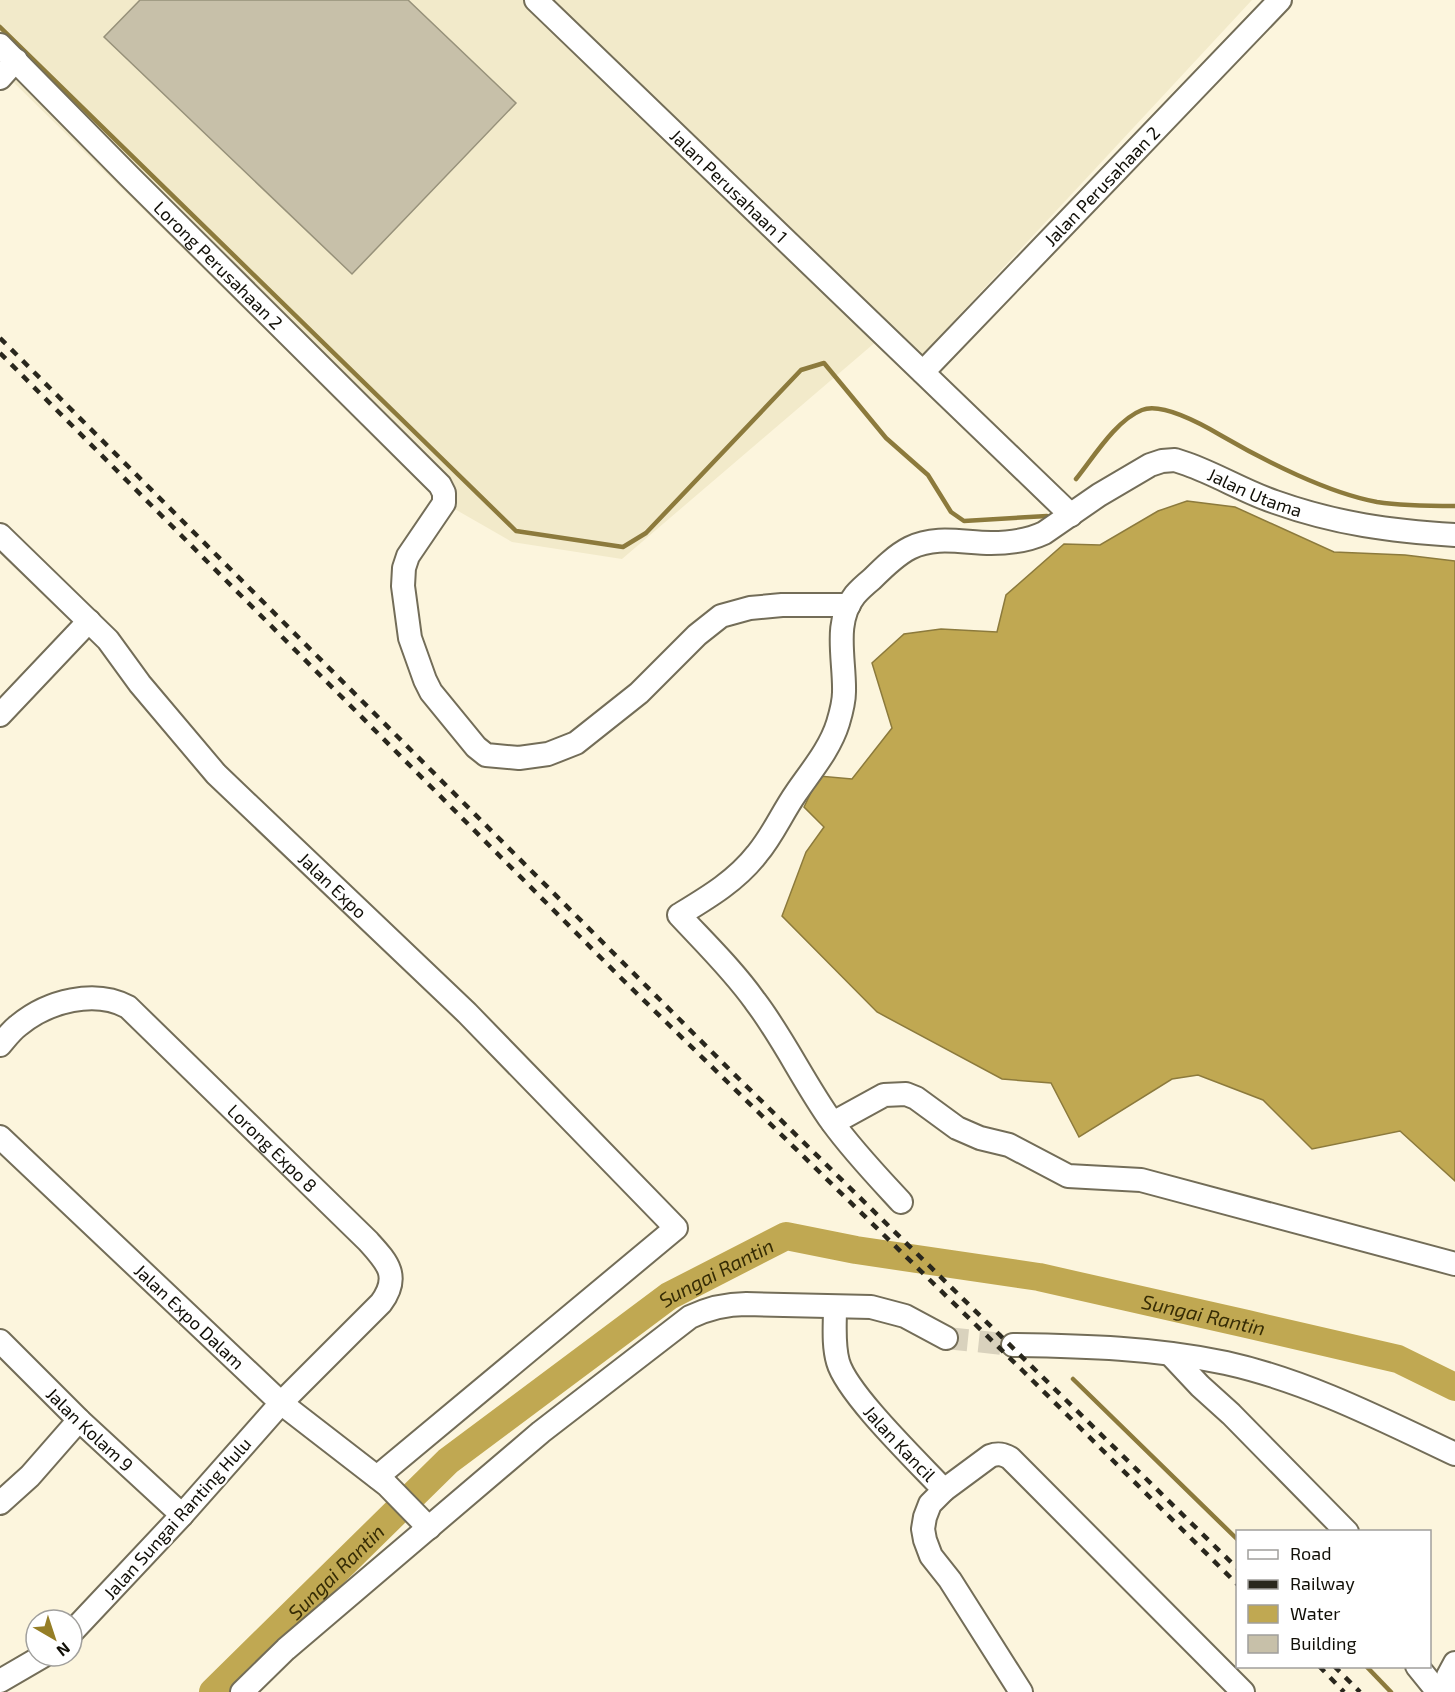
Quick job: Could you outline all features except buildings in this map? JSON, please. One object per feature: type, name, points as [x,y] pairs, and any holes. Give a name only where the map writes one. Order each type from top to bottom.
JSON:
[{"type":"street","name":"Jalan Perusahaan 1","points":[[536,0],[1071,515]]},
{"type":"street","name":"Jalan Perusahaan 2","points":[[923,372],[1280,0]]},
{"type":"street","points":[[0,78],[8,52]]},
{"type":"street","name":"Lorong Perusahaan 2","points":[[8,52],[130,177],[440,485],[444,493],[444,503],[408,556],[404,568],[403,586],[410,638],[431,692],[476,747],[486,755],[519,758],[548,754],[576,743],[633,698],[697,635],[721,616],[750,608],[782,605],[849,605]]},
{"type":"street","name":"Jalan Utama","points":[[849,605],[855,595],[878,573],[910,548],[938,540],[1015,542],[1032,539],[1099,495],[1150,465],[1162,461],[1175,460],[1204,470],[1274,502],[1342,522],[1407,532],[1455,534]]},
{"type":"street","name":"Jalan Expo","points":[[0,535],[108,640],[140,684],[216,774],[467,1013],[676,1228],[382,1481]]},
{"type":"street","points":[[849,605],[842,632],[844,692],[842,707],[837,726],[826,749],[792,799],[772,834],[745,869],[707,898],[679,915],[755,1000],[817,1102],[854,1152],[901,1202]]},
{"type":"street","points":[[0,715],[89,621]]},
{"type":"street","name":"Lorong Expo 8","points":[[0,1045],[20,1024],[48,1008],[79,999],[94,998],[118,1002],[137,1016],[384,1258],[390,1269],[391,1281],[388,1293],[281,1403]]},
{"type":"street","points":[[833,1124],[884,1095],[906,1094],[916,1098],[957,1128],[981,1138],[1009,1145],[1068,1176],[1141,1180],[1455,1264]]},
{"type":"street","name":"Jalan Expo Dalam","points":[[0,1137],[281,1403],[382,1481],[423,1522]]},
{"type":"street","points":[[242,1692],[423,1522],[690,1317],[727,1304],[871,1307],[896,1313],[946,1338]]},
{"type":"street","name":"Jalan Kancil","points":[[835,1307],[838,1363],[847,1380],[868,1407],[944,1490],[930,1504],[925,1517],[924,1540],[931,1556],[950,1580],[1021,1692]]},
{"type":"street","name":"Jalan Kolam 9","points":[[0,1341],[79,1420],[182,1515]]},
{"type":"street","points":[[1013,1345],[1093,1346],[1227,1363],[1317,1391],[1357,1407],[1455,1454]]},
{"type":"street","points":[[1170,1354],[1345,1530]]},
{"type":"street","name":"Jalan Sungai Ranting Hulu","points":[[84,1619],[182,1515],[281,1403]]},
{"type":"street","points":[[0,1503],[30,1476],[79,1420]]},
{"type":"street","points":[[944,1490],[990,1456],[997,1453],[1010,1458],[1243,1692]]},
{"type":"street","points":[[1447,1692],[1448,1676],[1455,1663]]},
{"type":"street","points":[[0,1681],[24,1667]]},
{"type":"street","points":[[1419,1668],[1438,1692]]},
{"type":"shaded area","points":[[0,0],[1252,0],[911,367],[878,340],[622,559],[512,542],[439,500],[0,69]]},
{"type":"water","points":[[1187,501],[1235,507],[1334,552],[1405,555],[1455,561],[1455,1181],[1400,1131],[1312,1149],[1263,1100],[1198,1075],[1172,1079],[1079,1137],[1051,1083],[1002,1079],[877,1012],[782,916],[806,852],[824,827],[804,807],[819,776],[852,779],[892,728],[872,663],[904,634],[941,629],[997,632],[1006,595],[1064,544],[1100,545],[1158,511]]},
{"type":"waterway","points":[[0,27],[516,531],[623,547],[646,533],[801,370],[824,363],[886,438],[928,475],[951,512],[964,521],[1047,516]]},
{"type":"waterway","points":[[1076,479],[1123,422],[1132,415],[1150,408],[1172,412],[1194,421],[1257,456],[1318,484],[1358,498],[1416,506],[1455,506]]},
{"type":"waterway","name":"Sungai Rantin","points":[[213,1692],[448,1461],[669,1296],[786,1236],[856,1250],[1039,1277],[1398,1359],[1455,1387]]},
{"type":"waterway","points":[[1073,1379],[1236,1538]]},
{"type":"waterway","points":[[1368,1668],[1391,1692]]},
{"type":"tunnel","points":[[946,1338],[1013,1345]]},
{"type":"railway","points":[[0,338],[733,1073],[1236,1567]]},
{"type":"railway","points":[[0,353],[620,977],[1236,1583]]},
{"type":"railway","points":[[1321,1668],[1344,1692]]},
{"type":"railway","points":[[1336,1668],[1360,1692]]}]
